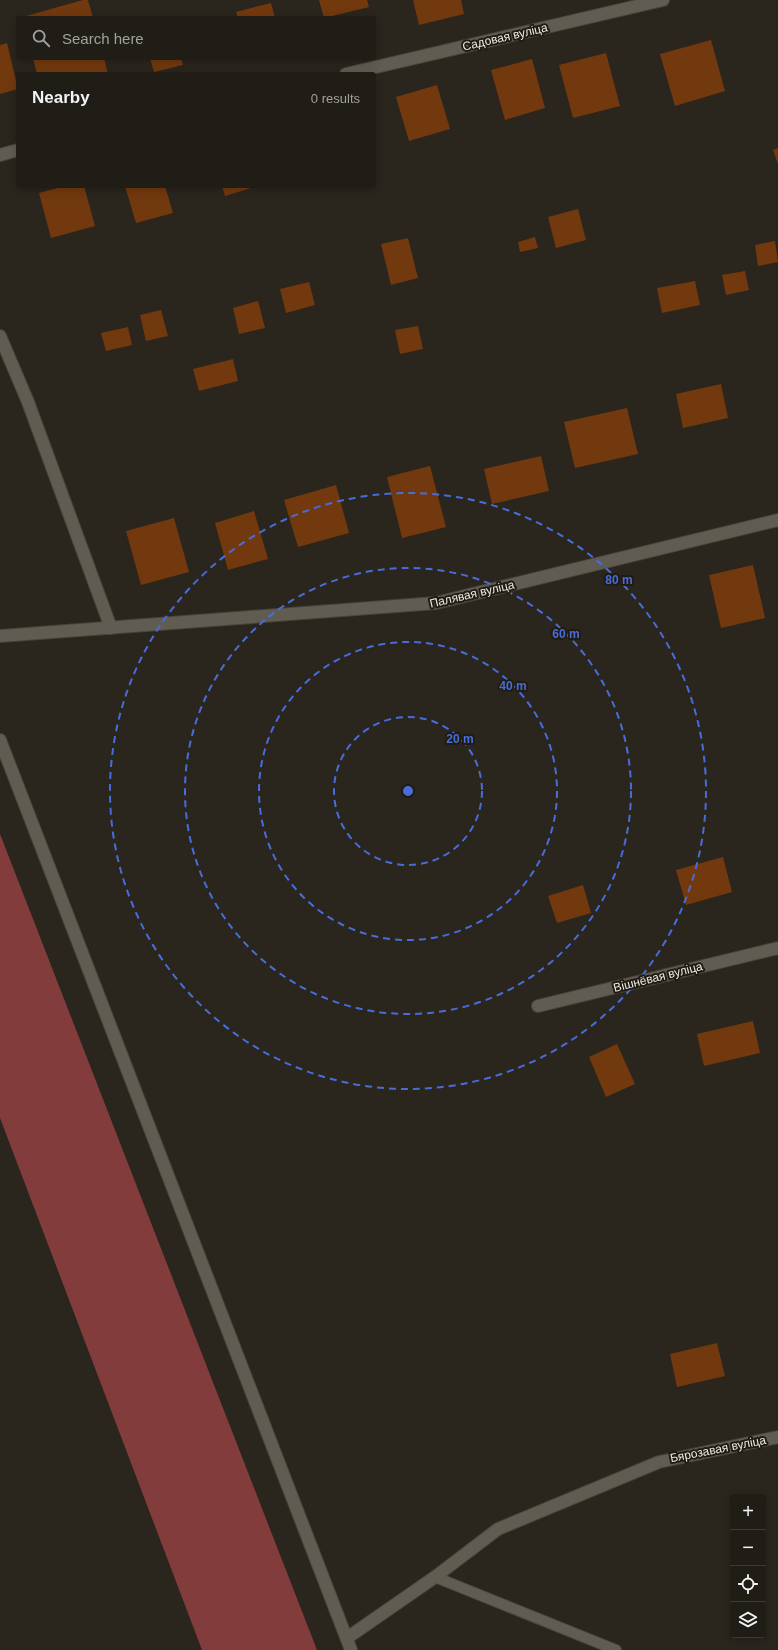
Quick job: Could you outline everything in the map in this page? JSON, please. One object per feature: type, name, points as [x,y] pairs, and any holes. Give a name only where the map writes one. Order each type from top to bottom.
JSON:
[{"type":"street","name":"Садовая вуліца","points":[[355,72],[663,0]]},
{"type":"street","points":[[0,155],[16,151]]},
{"type":"street","points":[[0,336],[28,402],[111,628]]},
{"type":"street","name":"Палявая вуліца","points":[[0,636],[436,603],[778,520]]},
{"type":"street","points":[[0,740],[351,1650]]},
{"type":"street","name":"Вішнёвая вуліца","points":[[538,1006],[778,948]]},
{"type":"street","name":"Бярозавая вуліца","points":[[347,1638],[434,1577],[498,1529],[659,1462],[778,1437]]},
{"type":"lane","points":[[434,1577],[616,1650]]},
{"type":"shaded area","points":[[0,834],[317,1650],[202,1650],[0,1118]]},
{"type":"building","points":[[83,0],[88,0],[92,16],[26,16]]},
{"type":"building","points":[[319,0],[367,0],[369,7],[332,16],[323,16]]},
{"type":"building","points":[[413,0],[461,0],[464,14],[419,25]]},
{"type":"building","points":[[271,3],[274,16],[237,16],[236,12]]},
{"type":"building","points":[[711,40],[725,91],[675,106],[660,54]]},
{"type":"building","points":[[7,43],[16,81],[16,90],[0,94],[0,45]]},
{"type":"building","points":[[606,53],[620,106],[573,118],[559,65]]},
{"type":"building","points":[[532,59],[545,108],[505,120],[491,70]]},
{"type":"building","points":[[34,60],[104,60],[108,72],[36,72]]},
{"type":"building","points":[[151,60],[182,60],[183,65],[154,72]]},
{"type":"building","points":[[437,85],[450,129],[409,141],[396,97]]},
{"type":"building","points":[[778,148],[778,164],[773,150]]},
{"type":"building","points":[[58,188],[85,188],[95,226],[51,238],[39,193]]},
{"type":"building","points":[[126,188],[166,188],[173,213],[136,223]]},
{"type":"building","points":[[223,188],[251,188],[225,196]]},
{"type":"building","points":[[578,209],[586,240],[556,248],[548,217]]},
{"type":"building","points":[[535,237],[538,248],[520,252],[518,242]]},
{"type":"building","points":[[408,238],[418,278],[391,285],[381,244]]},
{"type":"building","points":[[775,241],[778,262],[758,266],[755,245]]},
{"type":"building","points":[[745,271],[749,290],[726,295],[722,275]]},
{"type":"building","points":[[695,281],[700,305],[662,313],[657,288]]},
{"type":"building","points":[[309,282],[315,305],[286,313],[280,289]]},
{"type":"building","points":[[258,301],[265,328],[239,334],[233,308]]},
{"type":"building","points":[[161,310],[168,336],[146,341],[140,315]]},
{"type":"building","points":[[418,326],[423,349],[400,354],[395,330]]},
{"type":"building","points":[[128,327],[132,345],[106,351],[101,333]]},
{"type":"building","points":[[233,359],[238,381],[199,391],[193,369]]},
{"type":"building","points":[[721,384],[728,418],[683,428],[676,394]]},
{"type":"building","points":[[627,408],[638,454],[575,468],[564,422]]},
{"type":"building","points":[[541,456],[549,491],[492,504],[484,469]]},
{"type":"building","points":[[430,466],[446,527],[402,538],[387,477]]},
{"type":"building","points":[[336,485],[349,533],[298,547],[284,500]]},
{"type":"building","points":[[254,511],[268,559],[228,570],[215,523]]},
{"type":"building","points":[[174,518],[189,572],[141,585],[126,531]]},
{"type":"building","points":[[753,565],[765,618],[721,628],[709,575]]},
{"type":"building","points":[[723,857],[732,892],[686,905],[676,870]]},
{"type":"building","points":[[583,885],[591,913],[557,923],[548,896]]},
{"type":"building","points":[[753,1021],[760,1053],[704,1066],[697,1034]]},
{"type":"building","points":[[617,1044],[635,1084],[606,1097],[589,1057]]},
{"type":"building","points":[[717,1343],[725,1376],[677,1387],[670,1354]]}]
